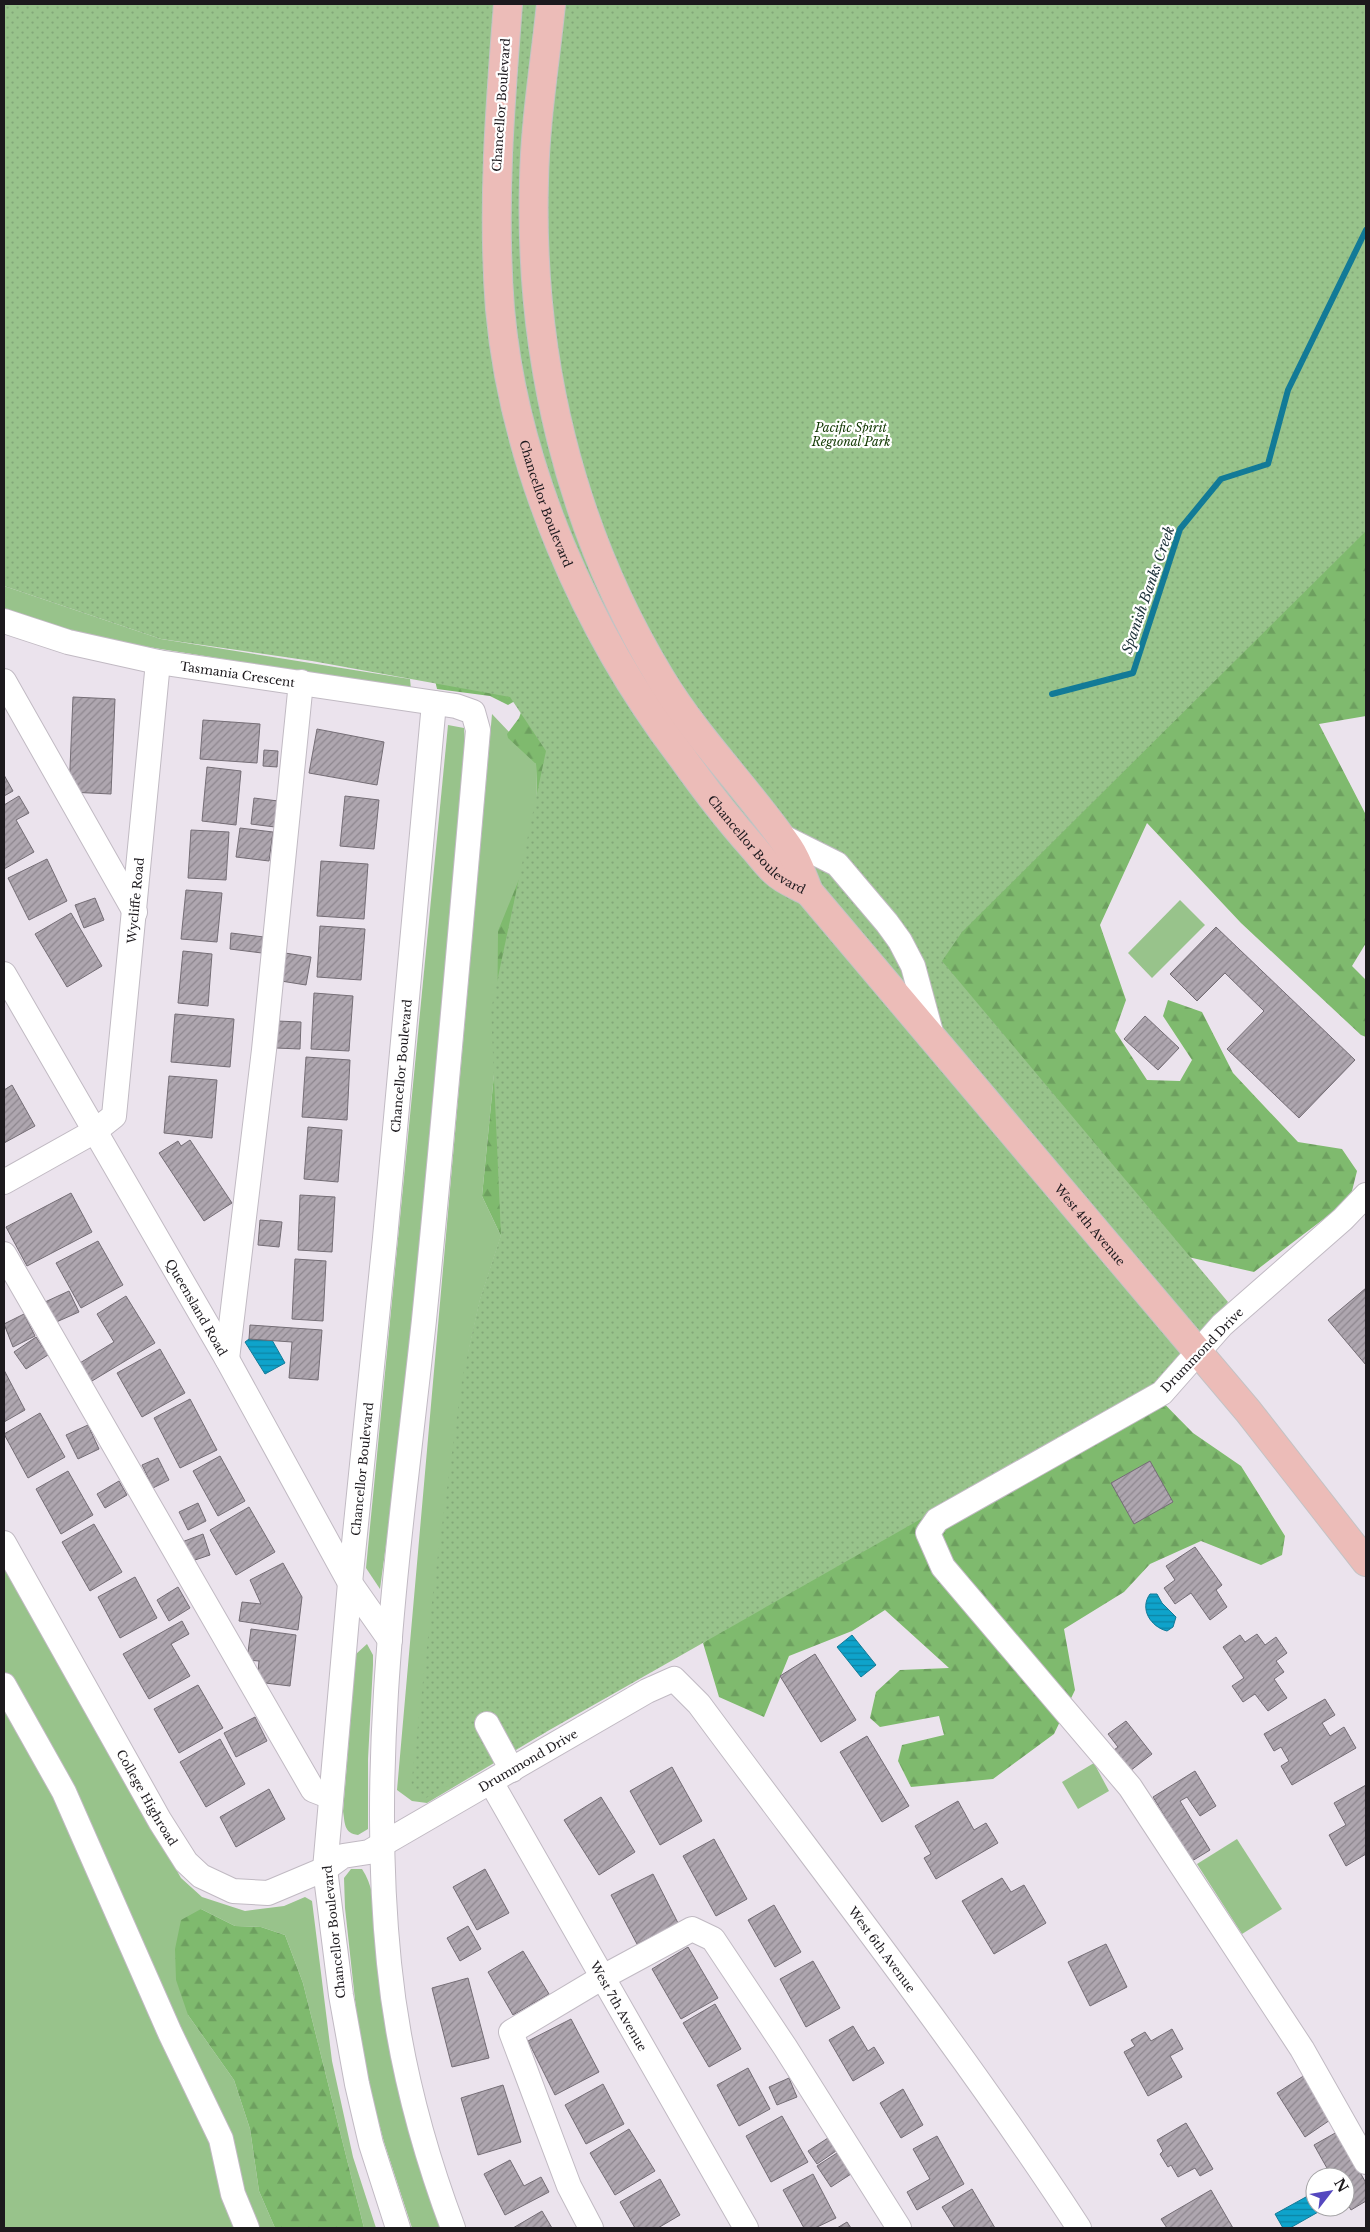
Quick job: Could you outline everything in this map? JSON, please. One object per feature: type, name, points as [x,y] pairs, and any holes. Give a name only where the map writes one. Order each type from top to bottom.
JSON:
[{"type":"main road","name":"Chancellor Boulevard","points":[[508,4],[496,179],[500,312],[512,382],[543,499],[574,577],[636,694],[672,745],[745,838],[776,873],[809,892]]},
{"type":"main road","name":"Chancellor Boulevard","points":[[551,4],[535,154],[534,261],[538,318],[548,387],[566,464],[594,546],[643,648],[662,681],[692,723],[790,850],[809,892]]},
{"type":"main road","name":"West 4th Avenue","points":[[809,892],[1293,1466],[1366,1562]]},
{"type":"street","name":"Tasmania Crescent","points":[[4,621],[68,642],[158,662],[456,706],[473,712],[478,730],[442,1138],[390,1640]]},
{"type":"street","name":"Wycliffe Road","points":[[4,1182],[95,1131],[114,1116],[158,662]]},
{"type":"street","points":[[4,681],[135,912]]},
{"type":"street","points":[[227,1359],[264,1050],[301,682]]},
{"type":"street","name":"Chancellor Boulevard","points":[[398,2228],[371,2144],[358,2084],[341,1995],[325,1869],[350,1584],[385,1238],[434,703]]},
{"type":"street","points":[[779,835],[837,864],[887,923],[900,941],[913,966],[932,1038]]},
{"type":"street","name":"Queensland Road","points":[[4,974],[227,1359],[350,1584],[390,1640]]},
{"type":"street","name":"Drummond Drive","points":[[1366,1195],[1343,1218],[1222,1325],[1162,1393],[937,1520],[928,1533],[943,1567],[1130,1787],[1302,2049],[1366,2162]]},
{"type":"street","points":[[4,1254],[313,1790],[331,1797]]},
{"type":"street","name":"College Highroad","points":[[4,1542],[160,1821],[186,1862],[201,1876],[233,1891],[268,1893],[325,1869],[343,1856],[368,1852],[383,1842]]},
{"type":"street","points":[[390,1640],[383,1741],[383,1883],[389,1966],[402,2048],[418,2122],[454,2228]]},
{"type":"street","name":"Drummond Drive","points":[[383,1842],[512,1770],[647,1691],[674,1679]]},
{"type":"street","name":"West 6th Avenue","points":[[674,1679],[699,1704],[903,1975],[1035,2162],[1079,2228]]},
{"type":"street","points":[[4,1685],[64,1792],[170,2033],[221,2139],[233,2194],[247,2228]]},
{"type":"street","points":[[487,1724],[512,1770]]},
{"type":"street","name":"West 7th Avenue","points":[[491,1782],[746,2228]]},
{"type":"street","points":[[591,2228],[569,2186],[511,2032],[603,1977],[692,1929],[713,1939],[785,2048],[898,2228]]},
{"type":"green space","name":"Pacific Spirit Regional Park","points":[[4,4],[1366,4],[1366,531],[962,932],[942,961],[1228,1302],[1162,1382],[546,1732],[426,1798],[411,1787],[434,1584],[462,1379],[480,1300],[501,1236],[491,1010],[546,751],[510,697],[312,661],[161,639],[4,586]]},
{"type":"green space","points":[[1366,4],[1366,716],[1319,724],[1366,815],[1366,943],[1352,966],[1366,980],[1366,1037],[1361,1035],[1241,923],[1147,823],[1100,925],[1126,1000],[1115,1031],[1147,1080],[1180,1081],[1192,1060],[1163,1016],[1168,1000],[1202,1012],[1233,1073],[1298,1142],[1342,1149],[1357,1171],[1350,1199],[1254,1272],[1175,1254],[939,973],[927,926]]},
{"type":"green space","points":[[4,586],[161,639],[410,679],[411,689],[117,642],[76,633],[4,610]]},
{"type":"green space","points":[[424,632],[494,661],[1082,1320],[1193,1433],[1241,1466],[1285,1536],[1282,1555],[1261,1565],[1201,1541],[1150,1564],[1124,1592],[1064,1629],[1075,1690],[1054,1734],[993,1779],[911,1787],[898,1761],[902,1745],[944,1735],[939,1716],[880,1727],[870,1718],[876,1692],[900,1670],[949,1668],[885,1610],[852,1631],[789,1656],[764,1717],[719,1697],[703,1643],[787,1572],[460,1427],[469,1349],[480,1300],[501,1236],[482,1196],[497,1044],[498,931],[538,833],[536,764],[508,738],[507,734],[519,718],[525,701],[520,698],[508,705],[490,696],[437,689]]},
{"type":"green space","points":[[492,714],[532,756],[536,764],[538,833],[497,1044],[482,1196],[501,1236],[480,1300],[469,1349],[457,1458],[546,1732],[427,1803],[412,1801],[397,1790]]},
{"type":"green space","points":[[448,725],[464,728],[466,757],[402,1427],[380,1589],[366,1568]]},
{"type":"green space","points":[[1180,900],[1205,925],[1152,978],[1128,953]]},
{"type":"green space","points":[[4,1568],[181,1878],[202,1897],[245,1911],[284,1906],[305,1897],[312,1901],[332,2061],[353,2157],[376,2228],[364,2228],[303,1983],[285,1935],[261,1927],[235,1926],[201,1909],[188,2015],[234,2080],[250,2129],[259,2191],[275,2228],[4,2228]]},
{"type":"green space","points":[[367,1644],[373,1655],[368,1759],[368,1829],[358,1835],[348,1830],[343,1811],[356,1654]]},
{"type":"green space","points":[[1094,1763],[1109,1791],[1078,1809],[1062,1782]]},
{"type":"green space","points":[[1237,1839],[1282,1909],[1242,1934],[1197,1864]]},
{"type":"green space","points":[[351,1869],[362,1869],[372,1895],[382,1988],[442,2228],[412,2228],[384,2142],[368,2082],[357,2018],[345,1908],[344,1878]]},
{"type":"green space","points":[[201,1909],[235,1926],[261,1927],[285,1935],[303,1983],[364,2228],[275,2228],[259,2191],[250,2129],[234,2080],[188,2015],[176,1980],[175,1949],[181,1920]]},
{"type":"water","points":[[249,1339],[272,1340],[285,1363],[265,1374],[245,1342]]},
{"type":"water","points":[[1150,1594],[1157,1594],[1162,1603],[1176,1617],[1173,1627],[1167,1631],[1156,1626],[1148,1617],[1146,1606]]},
{"type":"water","points":[[852,1635],[876,1665],[861,1677],[837,1647]]},
{"type":"water","points":[[1305,2198],[1305,2217],[1309,2217],[1290,2228],[1283,2228],[1275,2214]]},
{"type":"building","points":[[73,697],[115,699],[111,794],[69,792]]},
{"type":"building","points":[[203,720],[260,724],[257,763],[200,759]]},
{"type":"building","points":[[317,729],[384,742],[377,785],[309,773]]},
{"type":"building","points":[[264,750],[278,751],[277,767],[263,766]]},
{"type":"building","points":[[207,767],[241,771],[236,825],[202,821]]},
{"type":"building","points":[[4,775],[13,791],[4,796]]},
{"type":"building","points":[[19,796],[29,813],[16,820],[34,852],[4,869],[4,805]]},
{"type":"building","points":[[345,796],[379,800],[374,849],[340,846]]},
{"type":"building","points":[[254,798],[278,801],[275,827],[251,824]]},
{"type":"building","points":[[240,828],[273,832],[269,861],[236,857]]},
{"type":"building","points":[[191,830],[229,832],[226,880],[188,878]]},
{"type":"building","points":[[47,859],[67,901],[29,920],[8,878]]},
{"type":"building","points":[[321,861],[368,864],[364,919],[317,916]]},
{"type":"building","points":[[186,890],[222,893],[217,942],[181,939]]},
{"type":"building","points":[[95,898],[104,920],[84,928],[75,905]]},
{"type":"building","points":[[71,913],[102,966],[67,987],[35,934]]},
{"type":"building","points":[[320,926],[365,929],[361,980],[317,977]]},
{"type":"building","points":[[1216,927],[1355,1060],[1299,1118],[1227,1049],[1264,1011],[1225,973],[1197,1001],[1170,974]]},
{"type":"building","points":[[231,933],[264,937],[262,953],[230,949]]},
{"type":"building","points":[[183,951],[212,954],[208,1006],[178,1003]]},
{"type":"building","points":[[285,953],[311,957],[306,985],[281,981]]},
{"type":"building","points":[[314,993],[353,996],[349,1051],[311,1049]]},
{"type":"building","points":[[175,1014],[234,1019],[230,1067],[171,1062]]},
{"type":"building","points":[[1145,1016],[1179,1048],[1158,1070],[1124,1039]]},
{"type":"building","points":[[277,1021],[301,1022],[300,1049],[276,1048]]},
{"type":"building","points":[[306,1057],[350,1060],[347,1120],[302,1117]]},
{"type":"building","points":[[169,1076],[217,1080],[212,1138],[164,1133]]},
{"type":"building","points":[[12,1085],[35,1126],[4,1143],[4,1090]]},
{"type":"building","points":[[308,1127],[342,1130],[338,1182],[304,1179]]},
{"type":"building","points":[[190,1140],[232,1203],[204,1221],[159,1153],[178,1141],[181,1146]]},
{"type":"building","points":[[71,1193],[92,1232],[27,1266],[6,1227]]},
{"type":"building","points":[[300,1195],[335,1197],[332,1252],[298,1250]]},
{"type":"building","points":[[260,1220],[282,1222],[279,1247],[258,1245]]},
{"type":"building","points":[[98,1241],[123,1285],[81,1308],[56,1263]]},
{"type":"building","points":[[295,1259],[326,1261],[323,1321],[292,1319]]},
{"type":"building","points":[[1366,1288],[1366,1365],[1328,1320]]},
{"type":"building","points":[[69,1291],[79,1312],[54,1323],[45,1302]]},
{"type":"building","points":[[126,1296],[155,1343],[87,1384],[75,1366],[114,1342],[97,1314]]},
{"type":"building","points":[[24,1314],[35,1336],[13,1347],[4,1324]]},
{"type":"building","points":[[250,1325],[322,1330],[318,1380],[289,1378],[292,1342],[249,1339]]},
{"type":"building","points":[[36,1337],[48,1355],[26,1369],[14,1352]]},
{"type":"building","points":[[160,1349],[185,1393],[142,1417],[117,1373]]},
{"type":"building","points":[[4,1370],[25,1410],[4,1422]]},
{"type":"building","points":[[190,1399],[217,1450],[180,1468],[154,1418]]},
{"type":"building","points":[[40,1413],[65,1457],[28,1478],[4,1434]]},
{"type":"building","points":[[88,1425],[99,1449],[78,1459],[66,1435]]},
{"type":"building","points":[[220,1456],[245,1501],[218,1516],[193,1471]]},
{"type":"building","points":[[158,1458],[169,1480],[153,1488],[142,1465]]},
{"type":"building","points":[[1150,1461],[1173,1502],[1134,1524],[1111,1483]]},
{"type":"building","points":[[68,1471],[93,1515],[61,1534],[36,1489]]},
{"type":"building","points":[[119,1481],[127,1495],[105,1508],[97,1494]]},
{"type":"building","points":[[198,1503],[206,1521],[188,1530],[179,1512]]},
{"type":"building","points":[[249,1507],[275,1552],[236,1575],[210,1530]]},
{"type":"building","points":[[94,1524],[122,1572],[90,1591],[62,1542]]},
{"type":"building","points":[[203,1534],[210,1555],[189,1562],[182,1542]]},
{"type":"building","points":[[1195,1547],[1222,1585],[1216,1590],[1227,1607],[1210,1620],[1191,1593],[1175,1604],[1164,1588],[1175,1580],[1166,1566]]},
{"type":"building","points":[[283,1563],[302,1597],[298,1630],[239,1621],[242,1602],[261,1604],[250,1580]]},
{"type":"building","points":[[135,1577],[157,1618],[120,1638],[98,1597]]},
{"type":"building","points":[[178,1587],[190,1608],[169,1621],[157,1600]]},
{"type":"building","points":[[182,1621],[189,1634],[171,1644],[190,1676],[149,1699],[123,1654]]},
{"type":"building","points":[[251,1629],[296,1635],[290,1686],[257,1682],[259,1661],[247,1660]]},
{"type":"building","points":[[1257,1634],[1265,1645],[1276,1637],[1287,1653],[1276,1661],[1284,1672],[1274,1679],[1287,1698],[1268,1711],[1255,1694],[1243,1702],[1232,1686],[1244,1678],[1223,1647],[1240,1635],[1245,1642]]},
{"type":"building","points":[[815,1654],[856,1720],[821,1742],[780,1676]]},
{"type":"building","points":[[198,1685],[223,1728],[179,1753],[154,1709]]},
{"type":"building","points":[[1325,1699],[1335,1715],[1322,1723],[1330,1736],[1344,1727],[1356,1748],[1292,1785],[1281,1766],[1289,1761],[1281,1747],[1274,1751],[1264,1734]]},
{"type":"building","points":[[255,1717],[267,1741],[236,1757],[224,1733]]},
{"type":"building","points":[[1126,1721],[1152,1754],[1130,1771],[1114,1750],[1118,1747],[1108,1734]]},
{"type":"building","points":[[867,1736],[909,1806],[882,1822],[840,1752]]},
{"type":"building","points":[[220,1739],[245,1784],[206,1807],[180,1762]]},
{"type":"building","points":[[672,1767],[702,1821],[660,1845],[630,1791]]},
{"type":"building","points":[[1195,1771],[1216,1806],[1200,1816],[1187,1797],[1180,1801],[1210,1850],[1192,1861],[1153,1797]]},
{"type":"building","points":[[1366,1785],[1366,1854],[1346,1866],[1329,1835],[1346,1825],[1334,1803]]},
{"type":"building","points":[[269,1789],[285,1819],[236,1847],[220,1817]]},
{"type":"building","points":[[601,1797],[635,1852],[599,1875],[564,1820]]},
{"type":"building","points":[[958,1801],[974,1830],[986,1823],[998,1843],[936,1879],[924,1858],[931,1854],[915,1826]]},
{"type":"building","points":[[714,1839],[747,1899],[716,1916],[683,1856]]},
{"type":"building","points":[[485,1869],[509,1913],[477,1930],[453,1887]]},
{"type":"building","points":[[653,1874],[678,1923],[637,1944],[611,1895]]},
{"type":"building","points":[[1002,1878],[1011,1892],[1024,1885],[1046,1923],[994,1954],[962,1901]]},
{"type":"building","points":[[774,1905],[801,1952],[775,1967],[748,1920]]},
{"type":"building","points":[[468,1926],[481,1949],[460,1961],[447,1938]]},
{"type":"building","points":[[1106,1944],[1127,1987],[1090,2006],[1068,1962]]},
{"type":"building","points":[[688,1947],[718,1998],[681,2019],[652,1969]]},
{"type":"building","points":[[523,1951],[549,1994],[513,2015],[488,1972]]},
{"type":"building","points":[[813,1961],[840,2008],[806,2027],[780,1979]]},
{"type":"building","points":[[468,1978],[489,2058],[452,2067],[432,1988]]},
{"type":"building","points":[[715,2004],[741,2049],[709,2067],[683,2023]]},
{"type":"building","points":[[571,2019],[599,2072],[555,2095],[528,2041]]},
{"type":"building","points":[[853,2026],[868,2051],[874,2047],[884,2063],[853,2081],[829,2040]]},
{"type":"building","points":[[1172,2029],[1183,2049],[1170,2056],[1182,2077],[1148,2096],[1124,2052],[1135,2046],[1131,2040],[1145,2032],[1151,2041]]},
{"type":"building","points":[[748,2068],[770,2109],[739,2126],[717,2085]]},
{"type":"building","points":[[1305,2075],[1333,2118],[1305,2137],[1277,2093]]},
{"type":"building","points":[[789,2078],[797,2097],[777,2105],[769,2087]]},
{"type":"building","points":[[603,2084],[624,2124],[586,2144],[565,2105]]},
{"type":"building","points":[[503,2085],[521,2142],[478,2155],[461,2098]]},
{"type":"building","points":[[903,2089],[923,2125],[901,2138],[880,2103]]},
{"type":"building","points":[[782,2116],[808,2162],[771,2182],[746,2136]]},
{"type":"building","points":[[1186,2123],[1213,2169],[1200,2176],[1195,2168],[1178,2177],[1171,2165],[1168,2167],[1160,2154],[1163,2151],[1157,2140]]},
{"type":"building","points":[[629,2129],[655,2171],[615,2195],[590,2153]]},
{"type":"building","points":[[1337,2132],[1366,2183],[1366,2201],[1355,2208],[1355,2167],[1326,2167],[1314,2145]]},
{"type":"building","points":[[937,2136],[964,2184],[917,2210],[907,2192],[930,2179],[913,2149]]},
{"type":"building","points":[[828,2138],[836,2151],[817,2164],[808,2151]]},
{"type":"building","points":[[837,2153],[851,2174],[831,2187],[817,2166]]},
{"type":"building","points":[[510,2160],[524,2186],[541,2177],[549,2192],[505,2215],[484,2174]]},
{"type":"building","points":[[813,2174],[836,2218],[815,2228],[804,2228],[783,2190]]},
{"type":"building","points":[[660,2179],[680,2215],[658,2228],[635,2228],[620,2202]]},
{"type":"building","points":[[972,2189],[995,2228],[955,2228],[942,2207]]},
{"type":"building","points":[[1211,2190],[1233,2228],[1167,2228],[1161,2219]]},
{"type":"building","points":[[542,2211],[552,2228],[513,2228]]},
{"type":"building","points":[[847,2222],[851,2228],[837,2228]]},
{"type":"waterway","name":"Spanish Banks Creek","points":[[1052,694],[1133,673],[1180,529],[1221,479],[1268,464],[1288,390],[1366,230]]}]
